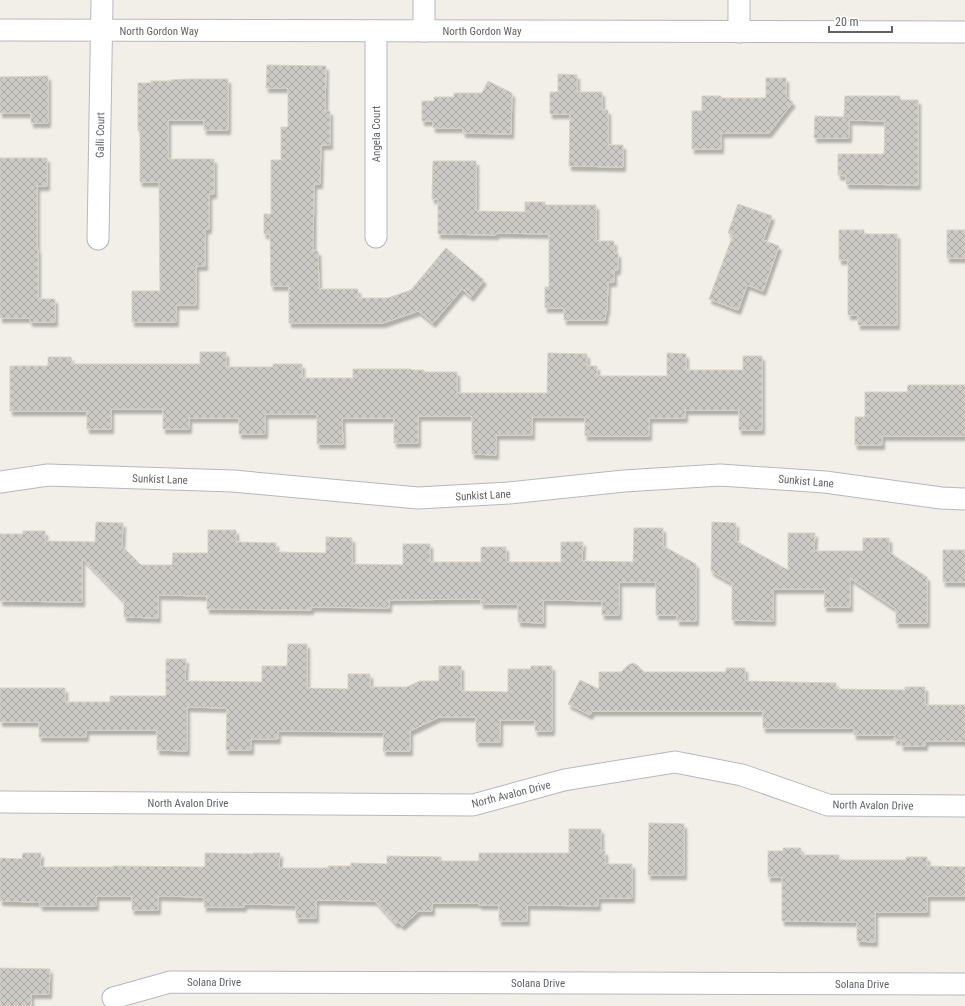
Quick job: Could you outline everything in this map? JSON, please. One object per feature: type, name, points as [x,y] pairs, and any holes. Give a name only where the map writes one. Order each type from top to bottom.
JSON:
[{"type":"street","name":"Galli Court","points":[[98,239],[102,0]]},
{"type":"street","points":[[424,0],[424,31]]},
{"type":"street","points":[[739,0],[739,32]]},
{"type":"street","name":"North Gordon Way","points":[[0,30],[965,32]]},
{"type":"street","name":"Angela Court","points":[[376,31],[376,237]]},
{"type":"street","name":"Sunkist Lane","points":[[0,482],[48,475],[233,481],[418,498],[509,493],[624,481],[720,475],[824,482],[941,498],[965,499]]},
{"type":"street","name":"North Avalon Drive","points":[[0,802],[473,806],[564,780],[675,762],[742,775],[828,805],[965,806]]},
{"type":"street","name":"Solana Drive","points":[[113,998],[170,982],[965,984]]},
{"type":"building","points":[[267,65],[326,66],[325,111],[330,111],[330,145],[321,145],[320,184],[314,184],[313,251],[318,251],[319,289],[358,289],[358,298],[388,298],[411,290],[446,248],[484,280],[471,297],[462,289],[433,323],[418,311],[383,323],[289,323],[289,286],[271,286],[270,234],[264,234],[264,214],[271,214],[271,160],[281,160],[281,127],[288,127],[288,88],[266,88]]},
{"type":"building","points":[[558,74],[577,75],[577,92],[602,92],[602,110],[608,110],[608,145],[623,145],[623,167],[569,166],[570,114],[550,114],[550,92],[558,92]]},
{"type":"building","points":[[48,76],[48,123],[31,123],[31,113],[0,113],[0,77]]},
{"type":"building","points":[[766,78],[786,78],[786,97],[793,102],[769,133],[721,133],[721,149],[692,149],[692,111],[702,111],[702,96],[721,96],[721,98],[766,98]]},
{"type":"building","points":[[187,79],[228,79],[228,130],[204,130],[204,120],[168,120],[168,159],[214,159],[214,194],[209,194],[209,229],[205,229],[205,266],[196,266],[196,305],[176,305],[176,322],[132,322],[132,291],[160,291],[159,182],[140,182],[138,83]]},
{"type":"building","points":[[488,81],[512,93],[511,134],[463,133],[463,128],[433,128],[433,121],[422,121],[422,101],[434,101],[434,97],[454,97],[454,93],[482,93]]},
{"type":"building","points":[[845,96],[900,96],[900,100],[918,100],[918,185],[846,184],[846,176],[838,175],[838,154],[884,154],[885,121],[849,120],[849,138],[814,138],[815,116],[844,117]]},
{"type":"building","points":[[0,158],[47,158],[47,186],[37,186],[38,299],[55,299],[55,322],[30,322],[30,318],[0,318]]},
{"type":"building","points":[[433,161],[476,161],[476,211],[525,212],[525,202],[545,202],[545,205],[596,205],[596,241],[614,241],[614,253],[618,253],[618,270],[614,270],[614,282],[608,282],[607,311],[605,320],[564,320],[564,308],[545,308],[545,287],[549,287],[549,234],[438,234],[438,199],[432,199]]},
{"type":"building","points":[[738,204],[772,216],[763,240],[779,246],[763,291],[747,285],[738,310],[709,299],[733,235],[728,233]]},
{"type":"building","points":[[839,230],[864,230],[864,234],[897,234],[897,325],[858,325],[858,315],[848,315],[848,260],[839,260]]},
{"type":"building","points":[[947,230],[965,230],[965,258],[947,258]]},
{"type":"building","points":[[200,352],[226,352],[226,367],[273,367],[273,364],[302,364],[302,378],[353,378],[353,369],[411,369],[424,370],[424,372],[457,372],[457,393],[547,393],[548,353],[587,354],[587,366],[597,366],[597,376],[667,376],[667,353],[686,354],[686,370],[743,370],[743,356],[762,356],[762,430],[739,430],[739,410],[685,410],[685,418],[649,418],[649,436],[585,436],[585,417],[532,417],[532,435],[496,435],[496,455],[472,454],[472,416],[418,416],[418,443],[394,443],[394,418],[342,418],[343,444],[317,444],[317,414],[265,414],[265,434],[239,434],[239,418],[189,418],[189,429],[163,429],[163,409],[111,409],[111,429],[87,429],[87,411],[10,411],[10,366],[48,366],[48,357],[71,357],[72,364],[200,364]]},
{"type":"building","points":[[908,385],[965,385],[965,436],[882,436],[882,445],[855,445],[855,417],[865,417],[865,392],[907,392]]},
{"type":"building","points":[[96,522],[123,523],[122,546],[141,565],[172,565],[173,553],[208,553],[208,530],[236,530],[236,542],[276,543],[276,552],[326,553],[326,537],[352,538],[352,564],[403,565],[403,544],[430,544],[430,562],[481,562],[481,547],[506,547],[506,562],[561,562],[561,542],[583,542],[582,561],[633,562],[634,528],[663,528],[663,546],[696,564],[696,621],[677,621],[677,615],[656,615],[656,582],[619,582],[619,615],[602,615],[602,601],[543,600],[543,623],[518,622],[518,604],[481,604],[481,599],[389,600],[389,608],[311,607],[311,610],[207,609],[207,596],[158,595],[158,618],[124,617],[124,601],[82,558],[82,602],[0,601],[0,534],[23,534],[23,531],[45,531],[45,541],[95,542]]},
{"type":"building","points":[[712,522],[736,523],[736,541],[788,570],[788,533],[815,533],[814,551],[863,551],[863,538],[889,538],[889,552],[927,577],[927,623],[896,623],[896,609],[850,578],[850,607],[824,607],[825,589],[773,589],[773,621],[732,620],[732,583],[711,571]]},
{"type":"building","points":[[943,550],[965,550],[965,582],[943,582]]},
{"type":"building","points":[[288,644],[307,644],[307,688],[348,689],[348,674],[370,674],[370,687],[407,687],[420,681],[439,681],[439,666],[461,666],[461,691],[508,692],[508,669],[531,669],[531,666],[552,666],[552,731],[535,731],[535,720],[500,720],[500,742],[476,742],[476,717],[439,717],[410,731],[410,751],[383,751],[384,732],[278,731],[278,739],[251,739],[251,750],[226,750],[227,708],[187,707],[187,751],[157,750],[157,730],[86,730],[86,737],[39,737],[39,722],[0,722],[0,688],[65,688],[65,702],[110,702],[110,696],[166,696],[166,659],[186,659],[185,681],[262,682],[262,666],[287,666]]},
{"type":"building","points":[[633,663],[644,672],[726,672],[726,668],[745,668],[745,681],[836,683],[836,689],[905,690],[905,687],[925,687],[925,705],[965,705],[965,741],[925,741],[925,746],[901,746],[901,740],[894,740],[895,735],[854,735],[854,728],[763,728],[763,711],[592,711],[590,715],[568,704],[580,680],[599,689],[599,672],[621,672],[628,665]]},
{"type":"building","points":[[649,823],[684,824],[684,875],[648,875]]},
{"type":"building","points":[[569,829],[601,829],[601,851],[605,851],[605,864],[632,864],[632,898],[598,898],[598,906],[527,905],[527,921],[499,921],[499,905],[479,905],[479,903],[432,903],[432,911],[419,911],[402,926],[398,922],[396,924],[375,901],[316,900],[316,918],[296,918],[296,905],[244,904],[244,907],[204,907],[204,897],[158,896],[158,910],[132,910],[132,896],[96,896],[96,906],[40,906],[40,902],[0,901],[0,858],[22,859],[23,853],[41,853],[40,867],[205,867],[205,853],[280,853],[279,868],[328,868],[328,866],[351,866],[351,863],[387,864],[387,856],[441,857],[441,861],[479,861],[479,853],[569,853]]},
{"type":"building","points":[[783,848],[801,848],[801,855],[839,855],[839,860],[906,860],[906,857],[927,857],[927,866],[965,867],[965,896],[927,896],[927,912],[875,912],[875,942],[857,941],[857,922],[782,921],[782,877],[768,877],[768,851],[783,851]]},
{"type":"building","points":[[0,968],[50,969],[49,994],[31,994],[31,1006],[0,1006]]}]
